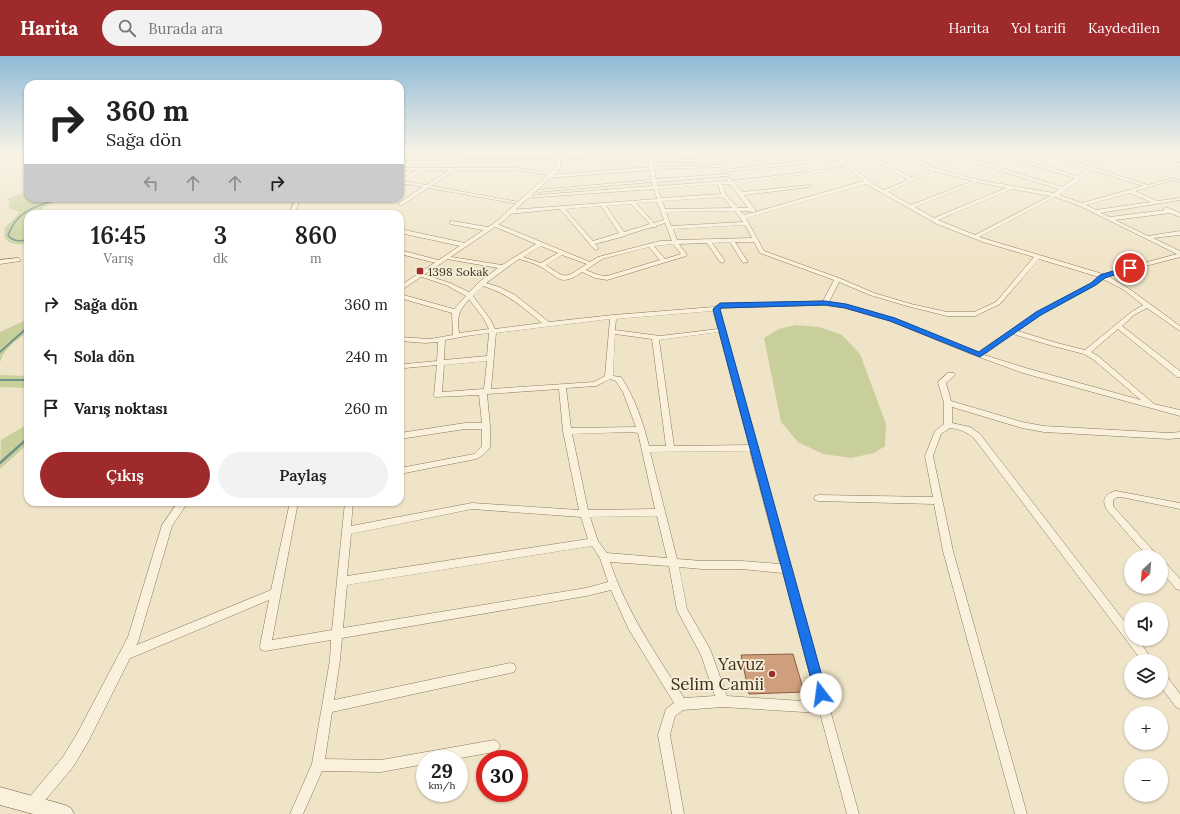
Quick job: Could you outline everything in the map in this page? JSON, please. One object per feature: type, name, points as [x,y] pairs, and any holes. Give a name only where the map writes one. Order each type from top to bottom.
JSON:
[{"type":"main road","points":[[0,796],[29,810],[65,814]]},
{"type":"street","points":[[401,204],[426,187]]},
{"type":"street","points":[[429,187],[519,203]]},
{"type":"street","points":[[404,286],[495,225],[536,187]]},
{"type":"street","points":[[531,192],[578,187]]},
{"type":"street","points":[[582,187],[593,206]]},
{"type":"street","points":[[525,197],[652,187]]},
{"type":"street","points":[[582,270],[597,277],[607,278],[684,255],[675,242],[656,187]]},
{"type":"street","points":[[722,187],[724,195],[743,217],[762,252],[779,260],[836,279],[872,294],[908,305],[947,314],[975,314],[998,303],[1038,256]]},
{"type":"street","points":[[736,187],[753,211]]},
{"type":"street","points":[[741,194],[770,187]]},
{"type":"street","points":[[810,187],[818,195]]},
{"type":"street","points":[[743,217],[753,211],[847,187]]},
{"type":"street","points":[[876,187],[934,220],[976,237],[1102,276],[1126,289],[1180,329]]},
{"type":"street","points":[[884,192],[895,187]]},
{"type":"street","points":[[910,207],[961,187]]},
{"type":"street","points":[[934,220],[1010,187]]},
{"type":"street","points":[[1019,187],[1055,195],[1082,205],[1149,237],[1180,254]]},
{"type":"street","points":[[1058,187],[1063,189]]},
{"type":"street","points":[[1082,205],[1142,187]]},
{"type":"street","points":[[976,237],[1055,195],[1063,189]]},
{"type":"street","points":[[1130,191],[1180,216]]},
{"type":"street","points":[[510,212],[724,195]]},
{"type":"street","points":[[1095,212],[1180,199]]},
{"type":"street","points":[[632,202],[654,226]]},
{"type":"street","points":[[603,205],[623,235]]},
{"type":"street","points":[[562,209],[596,248]]},
{"type":"street","points":[[664,211],[736,209],[753,211]]},
{"type":"street","points":[[1110,219],[1170,211]]},
{"type":"street","points":[[592,243],[667,222]]},
{"type":"street","points":[[452,223],[488,229]]},
{"type":"street","points":[[670,228],[746,223]]},
{"type":"street","points":[[495,225],[591,264]]},
{"type":"street","points":[[404,232],[465,245]]},
{"type":"street","points":[[1149,237],[1180,233]]},
{"type":"street","points":[[731,240],[745,262]]},
{"type":"street","points":[[519,256],[542,265],[560,278],[570,278],[600,258],[651,246],[675,242],[755,240]]},
{"type":"street","points":[[708,241],[722,260]]},
{"type":"street","points":[[456,335],[456,312],[469,295],[501,267],[541,244]]},
{"type":"street","points":[[651,246],[664,261]]},
{"type":"street","points":[[404,253],[440,262]]},
{"type":"street","points":[[542,265],[562,253]]},
{"type":"street","points":[[980,355],[1038,314],[1093,284],[1102,276],[1180,254]]},
{"type":"street","points":[[447,257],[501,267]]},
{"type":"street","points":[[0,262],[18,260]]},
{"type":"street","points":[[404,470],[476,456],[486,447],[485,392],[491,358],[493,331],[487,319],[469,295],[448,284],[421,275]]},
{"type":"street","points":[[825,303],[836,279]]},
{"type":"street","points":[[481,283],[497,288],[513,296],[547,324]]},
{"type":"street","points":[[404,297],[456,312]]},
{"type":"street","points":[[404,339],[426,341],[456,335],[547,324],[716,309],[720,306],[825,303],[846,306],[892,320],[980,355],[1033,373],[1180,413]]},
{"type":"street","points":[[1086,352],[1132,314],[1147,305]]},
{"type":"street","points":[[716,309],[854,814]]},
{"type":"street","points":[[609,377],[613,317]]},
{"type":"street","points":[[1118,326],[1180,375]]},
{"type":"street","points":[[613,332],[655,338],[722,330]]},
{"type":"street","points":[[1013,332],[1055,345],[1086,352],[1096,358],[1152,406]]},
{"type":"street","points":[[442,338],[438,395],[596,384],[609,377],[618,379],[627,392],[641,431],[682,610],[706,653],[722,701]]},
{"type":"street","points":[[655,338],[670,449]]},
{"type":"street","points":[[405,366],[491,358]]},
{"type":"street","points":[[948,425],[948,403],[942,382],[951,375]]},
{"type":"street","points":[[562,386],[567,431],[584,514],[594,542],[604,557],[614,585],[632,625],[681,704]]},
{"type":"street","points":[[948,403],[1022,425],[1044,429],[1169,436],[1180,435]]},
{"type":"street","points":[[1021,814],[948,551],[929,456],[938,433],[948,425],[962,426],[977,436],[1124,630]]},
{"type":"street","points":[[404,435],[465,426],[486,426]]},
{"type":"street","points":[[567,431],[631,429],[641,431]]},
{"type":"street","points":[[645,449],[754,448]]},
{"type":"street","points":[[1148,550],[1110,508],[1108,504],[1109,498],[1121,494],[1180,506]]},
{"type":"street","points":[[818,498],[938,501]]},
{"type":"street","points":[[29,810],[68,762],[83,737],[126,655],[134,638],[167,524],[180,506]]},
{"type":"street","points":[[293,506],[265,646],[586,592],[614,585]]},
{"type":"street","points":[[296,814],[318,765],[328,707],[338,634],[349,506]]},
{"type":"street","points":[[347,531],[472,506],[584,514],[660,512]]},
{"type":"street","points":[[342,581],[594,542]]},
{"type":"street","points":[[604,557],[702,565],[742,565],[787,568]]},
{"type":"street","points":[[1168,572],[1180,586]]},
{"type":"street","points":[[126,655],[275,593]]},
{"type":"street","points":[[1136,646],[1143,654]]},
{"type":"street","points":[[328,707],[510,668]]},
{"type":"street","points":[[1168,687],[1180,703]]},
{"type":"street","points":[[678,814],[664,735],[670,713],[681,704],[722,701],[825,708]]},
{"type":"street","points":[[318,765],[381,766],[494,746]]},
{"type":"green space","points":[[24,193],[24,202],[56,202],[41,210],[24,210],[24,244],[14,244],[8,241],[4,236],[5,228],[20,212],[10,209],[8,206],[10,202],[7,199]]},
{"type":"green space","points":[[24,321],[24,335],[7,349],[0,363],[0,332]]},
{"type":"green space","points":[[796,325],[819,327],[842,335],[860,354],[886,424],[885,446],[874,453],[851,458],[823,454],[798,442],[781,422],[764,338],[779,329]]},
{"type":"green space","points":[[0,375],[24,376],[24,388],[0,387]]},
{"type":"green space","points":[[24,426],[24,448],[0,469],[1,440]]},
{"type":"building","name":"Yavuz Selim Camii","points":[[793,654],[804,692],[749,694],[741,655]]},
{"type":"waterway","points":[[29,210],[49,202]]},
{"type":"waterway","points":[[24,213],[12,226],[8,235],[14,240],[24,240]]},
{"type":"waterway","points":[[0,352],[24,331]]},
{"type":"waterway","points":[[0,380],[24,380]]},
{"type":"waterway","points":[[0,463],[24,442]]},
{"type":"place","name":"1398 Sokak","points":[[420,271]]},
{"type":"place","name":"Yavuz Selim Camii","points":[[772,674]]},
{"type":"route","points":[[821,694],[716,309],[720,306],[825,303],[846,306],[892,320],[980,355],[1038,314],[1093,284],[1102,276],[1130,268]]}]
